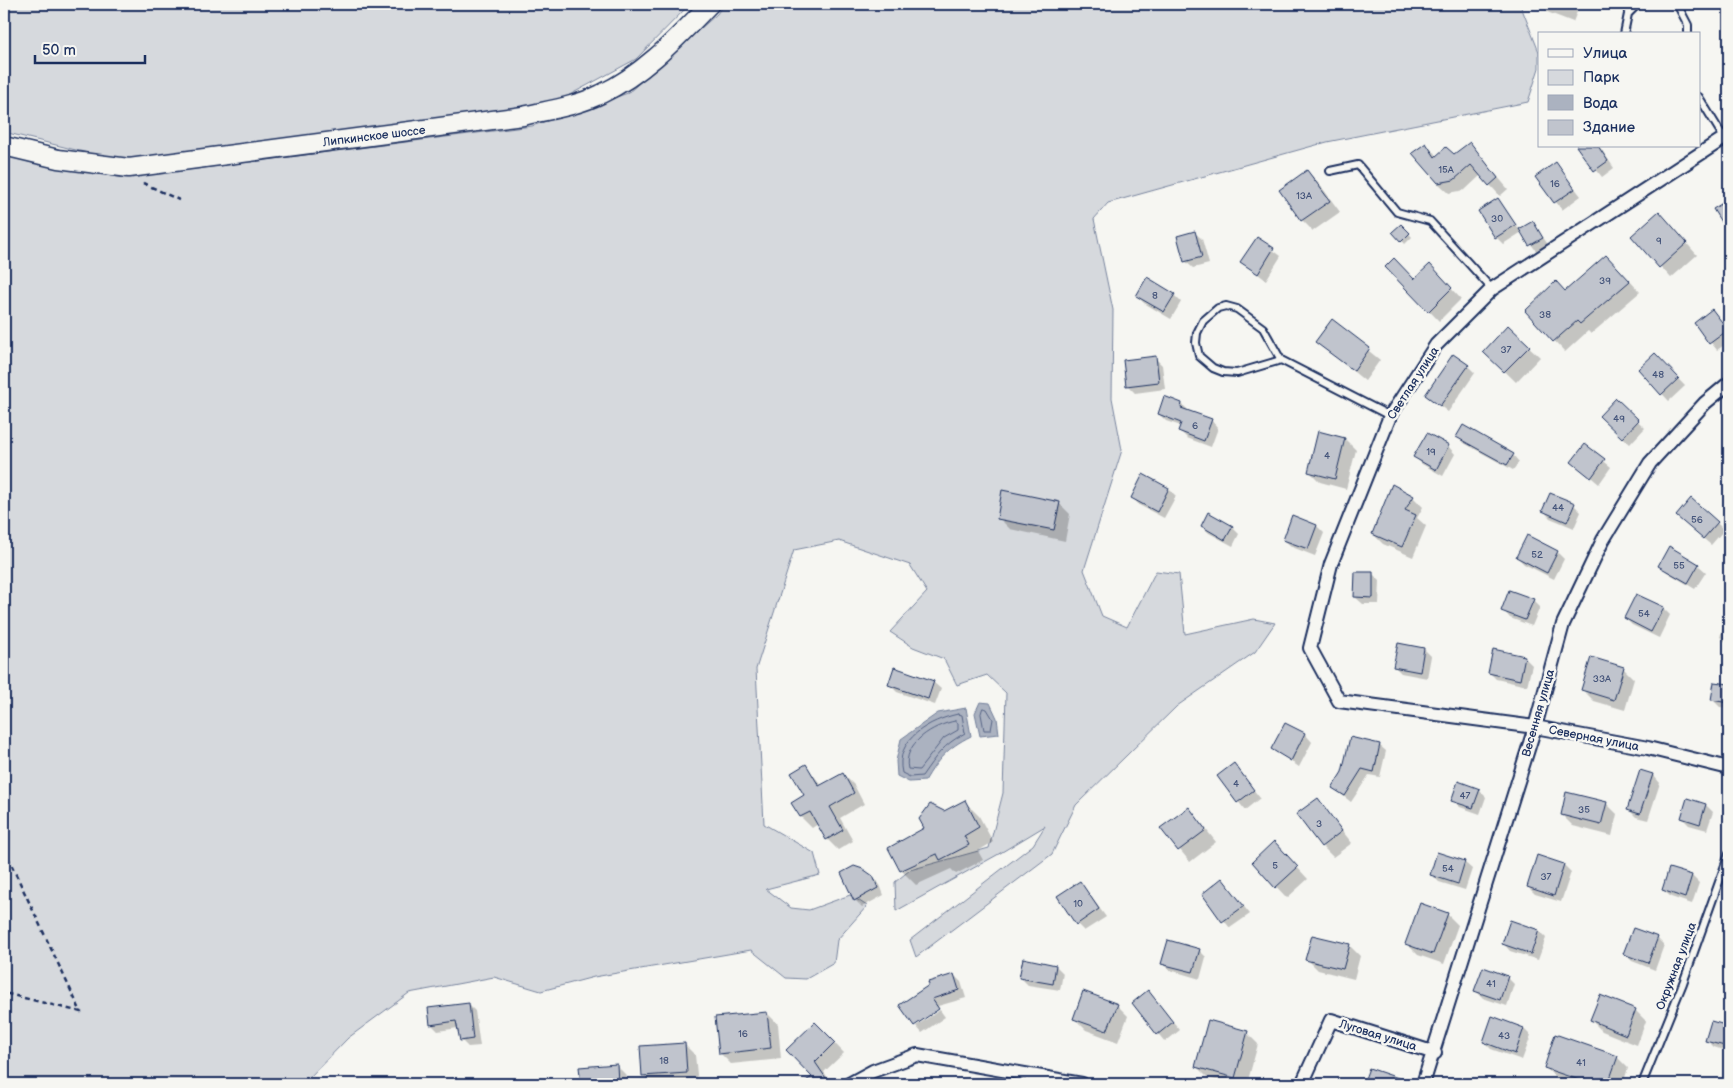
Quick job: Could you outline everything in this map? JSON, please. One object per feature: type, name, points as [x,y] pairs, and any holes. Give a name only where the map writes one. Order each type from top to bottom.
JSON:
[{"type":"street","name":"Липкинское шоссе","points":[[4,146],[58,159],[130,168],[523,116],[566,106],[609,90],[633,75],[667,48],[710,4]]},
{"type":"street","name":"Светлая улица","points":[[1339,701],[1310,648],[1331,564],[1390,416],[1436,345],[1492,289],[1727,136]]},
{"type":"street","name":"Весенняя улица","points":[[1423,1084],[1435,1053],[1535,727],[1563,624],[1603,540],[1650,462],[1706,403],[1729,383]]},
{"type":"street","name":"Северная улица","points":[[1339,701],[1535,727],[1648,748],[1729,768]]},
{"type":"street","name":"Луговая улица","points":[[1302,1084],[1331,1020],[1435,1053]]},
{"type":"street","points":[[850,1084],[873,1071],[917,1055],[1082,1084]]},
{"type":"lane","points":[[1624,32],[1628,14],[1638,4]]},
{"type":"lane","points":[[1677,4],[1688,25],[1688,32]]},
{"type":"lane","points":[[1700,98],[1727,136]]},
{"type":"lane","points":[[1330,171],[1358,165],[1397,212],[1430,221],[1492,289]]},
{"type":"lane","points":[[1281,360],[1236,373],[1223,372],[1214,368],[1199,356],[1196,344],[1198,333],[1203,321],[1218,308],[1226,306],[1237,309],[1263,328],[1281,360],[1390,416]]},
{"type":"lane","name":"Окружная улица","points":[[1642,1084],[1683,983],[1729,854]]},
{"type":"path","points":[[139,181],[180,200]]},
{"type":"path","points":[[4,849],[81,1012],[4,994]]},
{"type":"green space","points":[[4,4],[690,4],[636,59],[562,99],[497,112],[116,160],[4,132]]},
{"type":"green space","points":[[724,4],[1520,4],[1538,49],[1538,71],[1528,102],[1327,142],[1108,203],[1094,219],[1113,310],[1112,398],[1122,450],[1084,570],[1102,616],[1127,627],[1156,571],[1179,574],[1185,634],[1254,619],[1275,623],[1255,652],[1177,706],[1076,805],[1052,854],[916,957],[910,940],[1033,845],[1045,826],[896,911],[895,882],[910,870],[989,848],[1003,793],[1006,693],[987,675],[957,685],[944,659],[913,647],[890,632],[927,592],[910,565],[839,541],[794,550],[756,669],[764,824],[814,853],[820,875],[766,889],[791,908],[809,910],[850,895],[867,906],[837,940],[834,963],[806,979],[786,978],[751,950],[594,977],[541,991],[494,977],[409,993],[348,1038],[303,1084],[4,1084],[4,154],[32,163],[124,178],[532,126],[628,93],[717,14]]},
{"type":"water","points":[[980,702],[990,703],[997,718],[999,734],[980,736],[975,713]]},
{"type":"water","points":[[966,708],[971,736],[944,755],[934,766],[925,781],[909,782],[897,776],[896,761],[901,739],[938,713]]},
{"type":"building","points":[[1470,142],[1498,178],[1489,186],[1471,165],[1454,180],[1438,183],[1412,153],[1426,143],[1435,157],[1446,147],[1454,154]]},
{"type":"building","points":[[1577,148],[1599,148],[1608,161],[1594,171]]},
{"type":"building","points":[[1556,162],[1575,189],[1554,203],[1535,177]]},
{"type":"building","points":[[1307,170],[1330,201],[1301,221],[1279,190]]},
{"type":"building","points":[[1498,198],[1516,225],[1495,238],[1478,211]]},
{"type":"building","points":[[1729,199],[1729,235],[1713,209]]},
{"type":"building","points":[[1659,211],[1687,243],[1659,268],[1631,236]]},
{"type":"building","points":[[1533,221],[1543,238],[1529,246],[1519,229]]},
{"type":"building","points":[[1401,224],[1410,233],[1401,242],[1392,232]]},
{"type":"building","points":[[1195,231],[1202,257],[1184,262],[1177,236]]},
{"type":"building","points":[[1257,237],[1274,248],[1258,274],[1240,262]]},
{"type":"building","points":[[1606,255],[1630,281],[1580,324],[1577,321],[1553,342],[1525,311],[1556,281],[1565,291]]},
{"type":"building","points":[[1394,258],[1414,279],[1430,264],[1452,288],[1428,312],[1385,267]]},
{"type":"building","points":[[1147,277],[1175,294],[1164,312],[1136,296]]},
{"type":"building","points":[[1712,309],[1728,330],[1709,344],[1694,323]]},
{"type":"building","points":[[1332,319],[1370,348],[1354,371],[1315,342]]},
{"type":"building","points":[[1508,325],[1530,346],[1504,372],[1483,352]]},
{"type":"building","points":[[1655,353],[1679,378],[1661,395],[1638,369]]},
{"type":"building","points":[[1453,354],[1469,365],[1440,406],[1425,395]]},
{"type":"building","points":[[1156,356],[1159,382],[1126,386],[1123,360]]},
{"type":"building","points":[[1164,396],[1182,403],[1181,408],[1212,419],[1204,441],[1178,431],[1181,423],[1158,414]]},
{"type":"building","points":[[1616,398],[1639,420],[1622,438],[1599,416]]},
{"type":"building","points":[[1463,425],[1514,454],[1507,465],[1456,437]]},
{"type":"building","points":[[1318,431],[1345,438],[1335,479],[1308,472]]},
{"type":"building","points":[[1427,433],[1449,445],[1436,470],[1413,457]]},
{"type":"building","points":[[1585,444],[1605,459],[1591,478],[1571,462]]},
{"type":"building","points":[[1143,474],[1169,488],[1157,512],[1131,498]]},
{"type":"building","points":[[1392,484],[1414,496],[1405,510],[1416,515],[1402,547],[1372,534]]},
{"type":"building","points":[[1002,490],[1060,502],[1054,530],[997,519]]},
{"type":"building","points":[[1550,493],[1575,503],[1567,522],[1542,511]]},
{"type":"building","points":[[1691,498],[1718,522],[1703,539],[1676,516]]},
{"type":"building","points":[[1208,512],[1233,526],[1225,540],[1201,526]]},
{"type":"building","points":[[1292,515],[1317,525],[1308,549],[1283,540]]},
{"type":"building","points":[[1527,535],[1558,551],[1547,573],[1516,557]]},
{"type":"building","points":[[1669,546],[1699,564],[1688,583],[1658,566]]},
{"type":"building","points":[[1355,572],[1373,572],[1373,598],[1354,597]]},
{"type":"building","points":[[1509,590],[1534,599],[1525,620],[1501,611]]},
{"type":"building","points":[[1636,594],[1664,607],[1651,632],[1624,618]]},
{"type":"building","points":[[1398,643],[1424,648],[1420,672],[1393,667]]},
{"type":"building","points":[[1493,649],[1525,656],[1520,680],[1488,673]]},
{"type":"building","points":[[1591,657],[1624,667],[1614,700],[1581,690]]},
{"type":"building","points":[[894,667],[934,681],[928,699],[888,685]]},
{"type":"building","points":[[1714,682],[1729,684],[1729,703],[1711,700]]},
{"type":"building","points":[[1285,723],[1305,733],[1291,761],[1271,749]]},
{"type":"building","points":[[1350,737],[1380,744],[1374,772],[1362,769],[1345,796],[1332,788],[1342,772]]},
{"type":"building","points":[[1234,763],[1254,790],[1237,803],[1217,776]]},
{"type":"building","points":[[806,764],[819,786],[843,773],[854,793],[830,807],[843,830],[826,840],[810,812],[800,817],[791,803],[804,795],[791,773]]},
{"type":"building","points":[[1640,770],[1653,774],[1640,814],[1627,810]]},
{"type":"building","points":[[1458,781],[1480,789],[1473,808],[1451,801]]},
{"type":"building","points":[[1566,792],[1607,802],[1601,825],[1561,815]]},
{"type":"building","points":[[1318,798],[1342,831],[1321,847],[1296,814]]},
{"type":"building","points":[[1687,798],[1706,804],[1700,824],[1681,818]]},
{"type":"building","points":[[965,800],[979,827],[964,836],[969,845],[940,860],[937,854],[900,871],[888,848],[924,828],[919,819],[930,804],[944,811]]},
{"type":"building","points":[[1189,807],[1206,830],[1178,851],[1160,828]]},
{"type":"building","points":[[1274,841],[1298,867],[1275,888],[1252,862]]},
{"type":"building","points":[[1437,852],[1465,861],[1458,884],[1430,875]]},
{"type":"building","points":[[1537,855],[1564,864],[1554,896],[1527,887]]},
{"type":"building","points":[[854,866],[863,869],[873,876],[878,888],[854,901],[841,873]]},
{"type":"building","points":[[1669,868],[1692,875],[1685,898],[1662,890]]},
{"type":"building","points":[[1222,878],[1244,906],[1222,922],[1202,894]]},
{"type":"building","points":[[1080,881],[1099,909],[1076,925],[1057,896]]},
{"type":"building","points":[[1420,903],[1448,913],[1433,954],[1405,944]]},
{"type":"building","points":[[1510,920],[1539,930],[1531,954],[1502,944]]},
{"type":"building","points":[[1633,928],[1658,937],[1648,963],[1623,954]]},
{"type":"building","points":[[1312,935],[1350,944],[1343,969],[1305,960]]},
{"type":"building","points":[[1168,940],[1200,949],[1193,972],[1161,964]]},
{"type":"building","points":[[1023,958],[1056,965],[1053,984],[1019,978]]},
{"type":"building","points":[[1483,967],[1508,976],[1500,1000],[1474,991]]},
{"type":"building","points":[[954,974],[959,990],[932,999],[939,1009],[914,1026],[899,1005],[929,985],[928,982]]},
{"type":"building","points":[[1148,990],[1173,1022],[1157,1035],[1132,1003]]},
{"type":"building","points":[[1083,991],[1118,1004],[1107,1031],[1073,1019]]},
{"type":"building","points":[[1600,995],[1636,1009],[1626,1035],[1590,1020]]},
{"type":"building","points":[[469,1003],[473,1039],[460,1041],[456,1021],[430,1025],[428,1008]]},
{"type":"building","points":[[767,1012],[771,1048],[719,1054],[715,1017]]},
{"type":"building","points":[[1492,1016],[1524,1028],[1515,1054],[1483,1042]]},
{"type":"building","points":[[1208,1020],[1248,1031],[1235,1078],[1195,1067]]},
{"type":"building","points":[[1711,1021],[1729,1026],[1729,1047],[1705,1041]]},
{"type":"building","points":[[815,1022],[835,1042],[815,1062],[830,1084],[801,1084],[812,1077],[786,1050]]},
{"type":"building","points":[[1555,1034],[1618,1056],[1608,1084],[1591,1084],[1544,1068]]},
{"type":"building","points":[[685,1043],[687,1073],[642,1076],[640,1046]]},
{"type":"building","points":[[617,1064],[618,1084],[581,1084],[579,1067]]},
{"type":"building","points":[[1369,1068],[1410,1082],[1409,1084],[1363,1084]]}]
